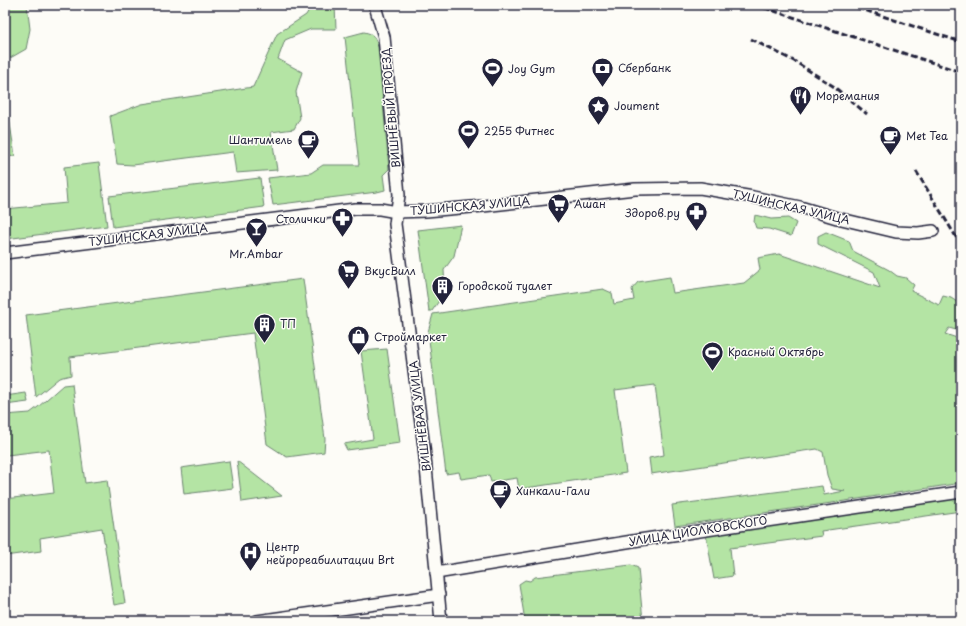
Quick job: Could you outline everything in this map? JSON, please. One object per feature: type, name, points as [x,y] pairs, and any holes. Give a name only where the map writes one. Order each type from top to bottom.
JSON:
[{"type":"street","name":"ВИШНЁВЫЙ ПРОЕЗД","points":[[374,5],[384,37],[399,195],[397,212]]},
{"type":"street","name":"ТУШИНСКАЯ УЛИЦА","points":[[5,253],[355,209],[422,212],[635,188],[700,188],[753,196],[896,232],[918,233],[932,231]]},
{"type":"street","name":"ВИШНЁВАЯ УЛИЦА","points":[[397,212],[395,224],[424,447],[441,621]]},
{"type":"street","name":"УЛИЦА ЦИОЛКОВСКОГО","points":[[436,573],[638,540],[961,492]]},
{"type":"street","points":[[256,621],[439,595]]},
{"type":"green space","points":[[5,5],[27,5],[30,29],[26,49],[5,61]]},
{"type":"green space","points":[[312,5],[335,5],[336,29],[311,29],[285,40],[278,59],[302,72],[296,92],[300,118],[294,129],[271,132],[277,170],[236,173],[233,152],[133,165],[117,164],[110,116],[142,104],[253,87],[277,34],[306,15]]},
{"type":"green space","points":[[364,32],[374,36],[378,47],[389,169],[383,175],[385,190],[273,205],[268,178],[311,173],[323,165],[359,165],[345,37]]},
{"type":"green space","points":[[5,91],[15,156],[5,157]]},
{"type":"green space","points":[[99,163],[107,226],[5,239],[5,209],[67,203],[64,167]]},
{"type":"green space","points":[[260,178],[264,207],[113,227],[109,196]]},
{"type":"green space","points":[[755,215],[771,219],[788,218],[796,223],[791,236],[769,229],[756,228],[754,222]]},
{"type":"green space","points":[[461,225],[454,256],[444,270],[445,292],[432,311],[429,311],[418,230]]},
{"type":"green space","name":"Красный Октябрь","points":[[826,232],[849,241],[853,251],[889,270],[897,276],[906,278],[914,285],[911,291],[939,305],[943,296],[961,303],[961,483],[675,526],[672,505],[822,486],[824,495],[845,491],[832,489],[827,475],[823,452],[817,449],[651,474],[649,458],[664,455],[655,385],[615,390],[626,473],[519,489],[517,478],[491,482],[489,475],[461,479],[459,472],[446,474],[428,332],[433,314],[603,289],[612,293],[614,304],[634,300],[632,289],[638,282],[670,277],[673,293],[744,283],[760,270],[758,258],[779,254],[880,288],[874,272],[818,244],[818,236]],"holes":[[[949,328],[956,330],[957,338],[945,334]]]},
{"type":"green space","points":[[303,279],[325,439],[324,452],[287,457],[267,444],[253,333],[70,357],[71,375],[59,378],[36,397],[26,315]]},
{"type":"green space","points":[[387,349],[400,443],[347,450],[344,444],[373,439],[361,351]]},
{"type":"green space","points":[[72,384],[85,483],[107,480],[125,603],[114,605],[102,528],[40,538],[41,551],[5,556],[5,499],[54,493],[49,450],[7,455],[8,462],[5,462],[5,415],[30,413],[63,385]]},
{"type":"green space","points":[[26,393],[28,402],[5,405],[5,396]]},
{"type":"green space","points":[[229,461],[233,488],[184,494],[181,468]]},
{"type":"green space","points":[[237,461],[282,496],[242,502]]},
{"type":"green space","points":[[961,495],[961,511],[821,531],[822,536],[730,548],[733,576],[714,579],[706,534]]},
{"type":"green space","points":[[631,565],[638,568],[643,621],[525,621],[519,584],[525,580],[530,581],[535,577]]},
{"type":"railway","points":[[756,5],[961,72]]},
{"type":"railway","points":[[849,5],[961,42]]},
{"type":"railway","points":[[751,39],[794,61],[833,86],[867,114]]},
{"type":"railway","points":[[916,171],[961,245]]},
{"type":"place","name":"Joy Gym","points":[[493,88]]},
{"type":"place","name":"Сбербанк","points":[[602,88]]},
{"type":"place","name":"Моремания","points":[[800,116]]},
{"type":"place","name":"Joument","points":[[599,126]]},
{"type":"place","name":"2255 Фитнес","points":[[468,150]]},
{"type":"place","name":"Met Tea","points":[[891,156]]},
{"type":"place","name":"Шантимель","points":[[308,160]]},
{"type":"place","name":"Ашан","points":[[558,224]]},
{"type":"place","name":"Здоров.ру","points":[[696,232]]},
{"type":"place","name":"Столички","points":[[342,238]]},
{"type":"place","name":"Mr.Ambar","points":[[256,248]]},
{"type":"place","name":"ВкусВилл","points":[[348,290]]},
{"type":"place","name":"Городской туалет","points":[[443,306]]},
{"type":"place","name":"ТП","points":[[265,344]]},
{"type":"place","name":"Строймаркет","points":[[358,356]]},
{"type":"place","name":"Красный Октябрь","points":[[712,372]]},
{"type":"place","name":"Хинкали-Гали","points":[[501,510]]},
{"type":"place","name":"Центр нейрореабилитации Brt","points":[[250,572]]}]
